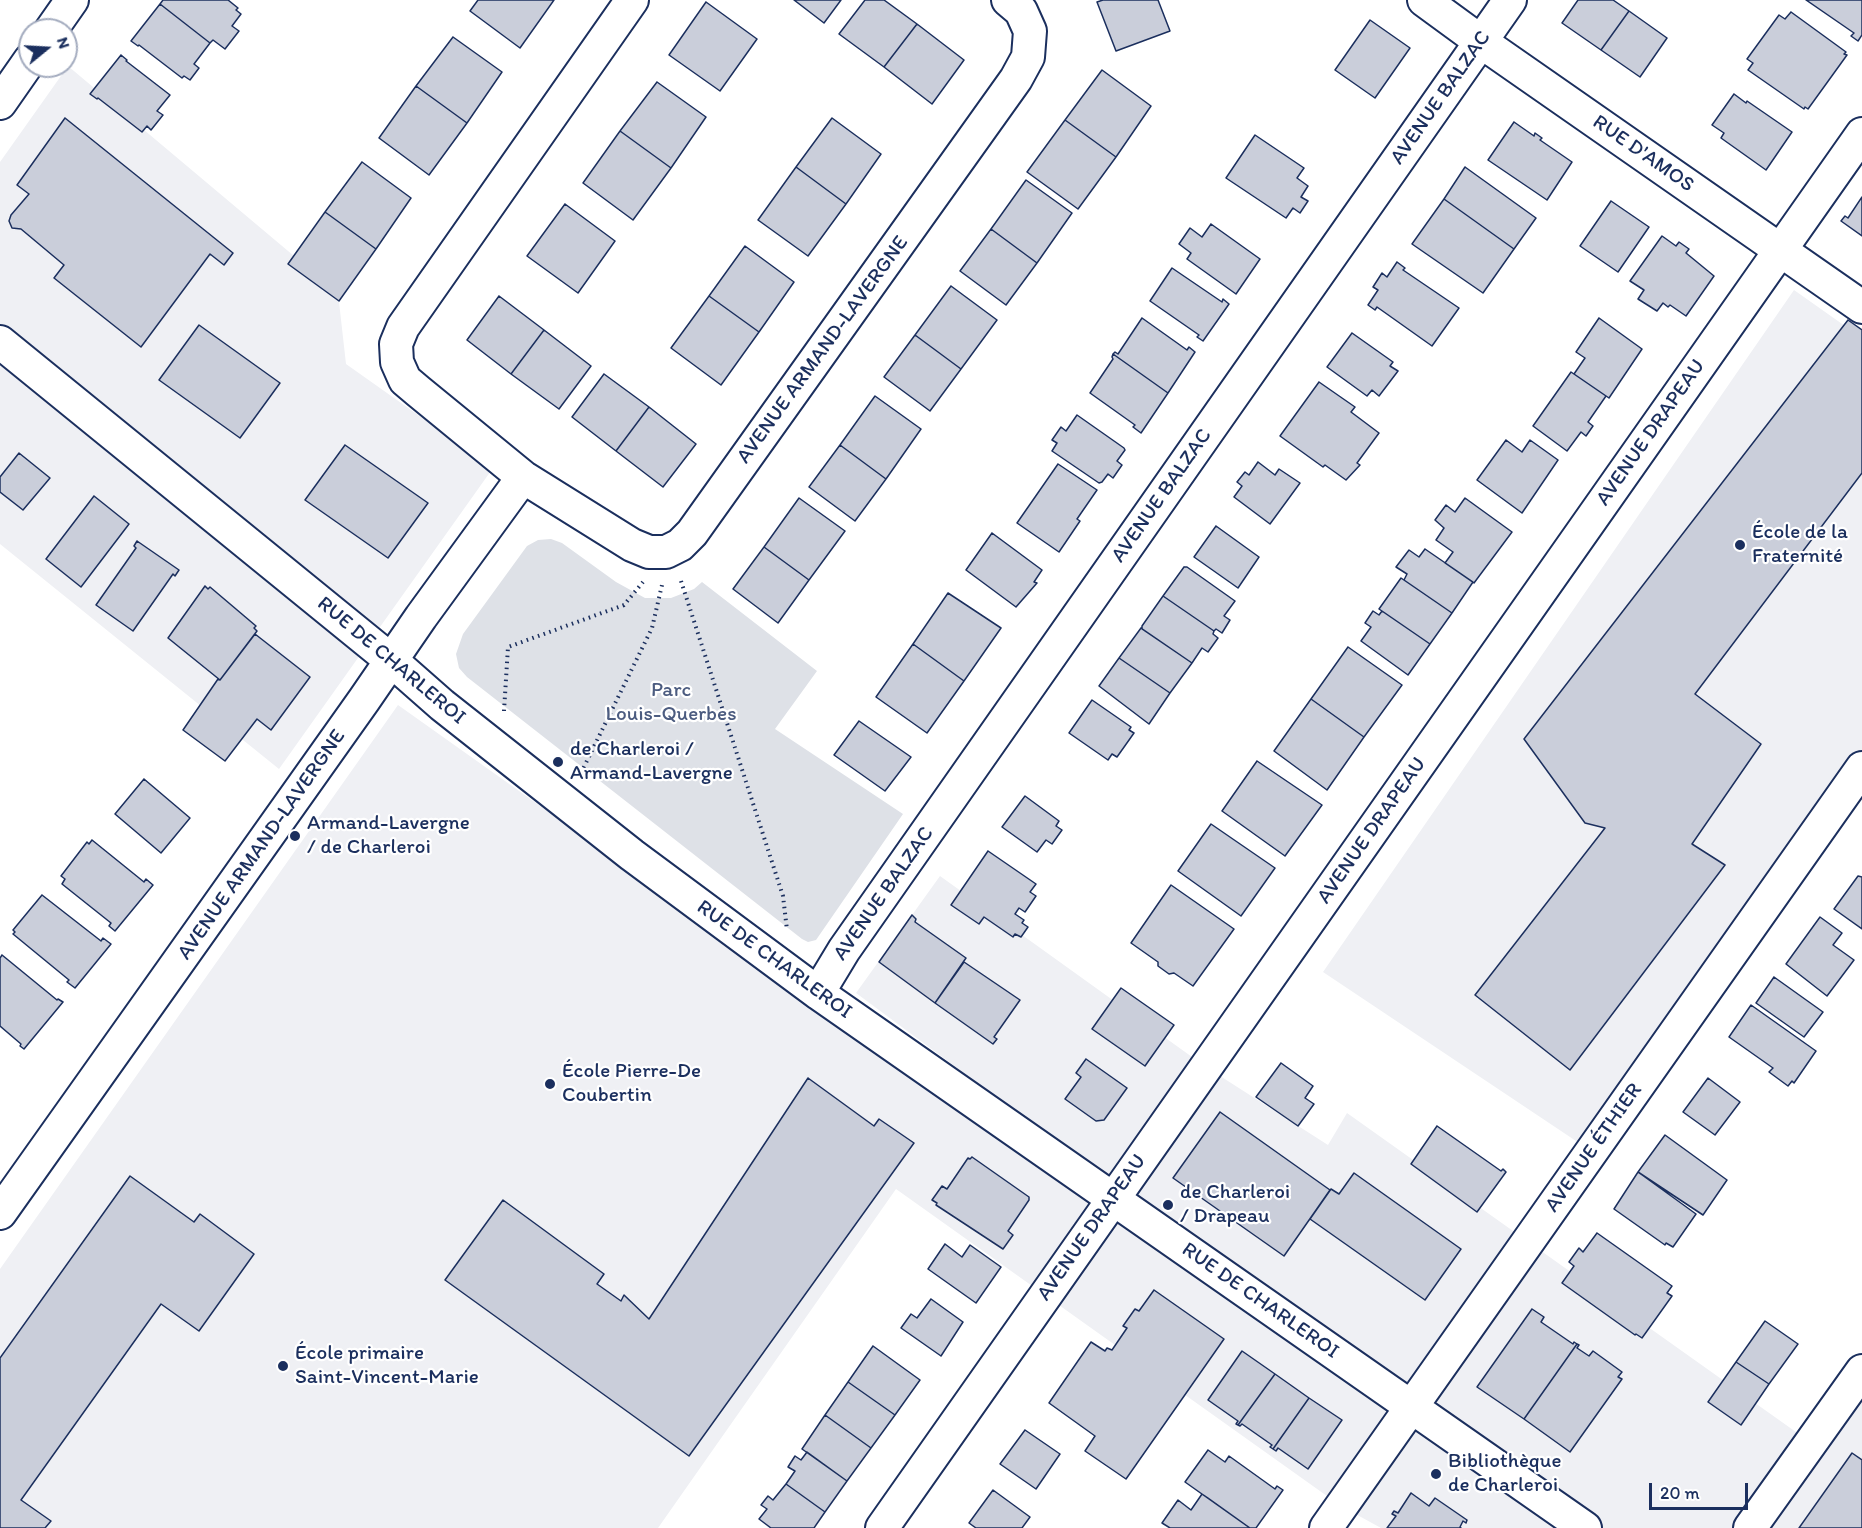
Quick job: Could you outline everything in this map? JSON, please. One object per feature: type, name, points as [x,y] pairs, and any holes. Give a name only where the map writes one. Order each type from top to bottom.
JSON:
[{"type":"street","points":[[59,18],[72,0]]},
{"type":"street","points":[[632,0],[403,327],[396,344],[398,362],[405,380],[523,477],[632,545],[649,552],[666,552],[670,549]]},
{"type":"street","name":"AVENUE ARMAND-LAVERGNE","points":[[670,549],[680,544],[692,533],[1016,79],[1028,57],[1030,30],[1021,11],[1008,0]]},
{"type":"street","name":"RUE D'AMOS","points":[[1424,0],[1862,307]]},
{"type":"street","name":"AVENUE BALZAC","points":[[818,993],[844,950],[1510,0]]},
{"type":"street","points":[[0,103],[18,77]]},
{"type":"street","name":"AVENUE DRAPEAU","points":[[882,1528],[1862,134]]},
{"type":"street","name":"RUE DE CHARLEROI","points":[[0,342],[392,661],[442,705],[641,862],[818,993],[1585,1528]]},
{"type":"street","name":"AVENUE ARMAND-LAVERGNE","points":[[0,1213],[421,617],[523,477]]},
{"type":"street","name":"AVENUE ÉTHIER","points":[[1326,1528],[1862,768]]},
{"type":"street","points":[[1750,1528],[1862,1371]]},
{"type":"path","points":[[501,751],[508,647],[624,605],[670,549]]},
{"type":"path","points":[[567,803],[652,628],[670,549]]},
{"type":"path","points":[[670,549],[783,896],[792,974]]},
{"type":"shaded area","points":[[78,74],[338,293],[346,364],[493,468],[279,769],[0,544],[0,162],[60,78],[78,78]]},
{"type":"shaded area","name":"École de la Fraternité","points":[[1794,290],[1862,338],[1862,751],[1579,1143],[1323,972]]},
{"type":"shaded area","points":[[398,705],[957,1102],[972,1079],[856,993],[940,876],[1206,1067],[1328,1145],[1347,1113],[1810,1442],[1846,1393],[1862,1403],[1862,1528],[1381,1528],[1341,1506],[896,1189],[658,1528],[0,1528],[0,1269]]},
{"type":"green space","name":"Parc Louis-Querbes","points":[[551,539],[562,543],[616,582],[645,598],[671,598],[694,589],[702,582],[817,671],[775,729],[903,814],[816,940],[808,942],[802,939],[467,677],[459,668],[456,654],[463,634],[527,546],[538,540]]},
{"type":"building","points":[[163,0],[228,0],[238,8],[236,10],[241,14],[232,26],[239,31],[225,49],[213,40],[210,43],[160,4]]},
{"type":"building","points":[[478,0],[554,0],[520,48],[470,11]]},
{"type":"building","points":[[794,0],[841,0],[824,23]]},
{"type":"building","points":[[865,0],[884,0],[917,24],[884,67],[839,34]]},
{"type":"building","points":[[1103,0],[1158,0],[1170,31],[1116,51],[1097,2]]},
{"type":"building","points":[[1578,0],[1613,0],[1629,11],[1601,50],[1562,23]]},
{"type":"building","points":[[1806,0],[1862,0],[1862,35],[1858,41],[1851,36],[1854,33]]},
{"type":"building","points":[[706,2],[757,39],[720,91],[669,55]]},
{"type":"building","points":[[160,4],[210,43],[194,64],[199,68],[190,80],[184,76],[182,78],[131,41]]},
{"type":"building","points":[[1629,11],[1667,38],[1640,77],[1601,50]]},
{"type":"building","points":[[1791,12],[1847,55],[1808,109],[1805,107],[1804,109],[1748,70],[1753,63],[1747,59],[1779,15],[1785,19]]},
{"type":"building","points":[[1370,20],[1410,48],[1375,98],[1335,70]]},
{"type":"building","points":[[917,24],[964,60],[932,104],[884,67]]},
{"type":"building","points":[[453,37],[502,72],[467,123],[416,86]]},
{"type":"building","points":[[121,55],[170,95],[157,111],[163,115],[151,130],[147,126],[142,132],[90,94]]},
{"type":"building","points":[[1102,70],[1151,106],[1116,157],[1065,120]]},
{"type":"building","points":[[657,82],[706,117],[671,168],[620,131]]},
{"type":"building","points":[[416,86],[467,123],[429,175],[379,138]]},
{"type":"building","points":[[1734,94],[1792,132],[1766,170],[1721,138],[1724,133],[1712,125]]},
{"type":"building","points":[[65,118],[233,253],[224,265],[210,254],[141,347],[54,278],[64,265],[21,229],[12,228],[9,221],[11,215],[29,194],[17,185]]},
{"type":"building","points":[[832,118],[881,154],[846,204],[796,167]]},
{"type":"building","points":[[1065,120],[1116,157],[1078,209],[1027,172]]},
{"type":"building","points":[[1514,122],[1534,136],[1535,133],[1542,138],[1540,140],[1572,162],[1547,200],[1488,160]]},
{"type":"building","points":[[620,131],[671,168],[633,220],[583,183]]},
{"type":"building","points":[[1255,135],[1304,168],[1297,178],[1308,186],[1301,197],[1308,201],[1300,213],[1293,208],[1286,218],[1226,178]]},
{"type":"building","points":[[362,162],[411,198],[376,249],[325,212]]},
{"type":"building","points":[[796,167],[846,204],[808,256],[758,220]]},
{"type":"building","points":[[1465,167],[1536,218],[1514,249],[1444,199]]},
{"type":"building","points":[[1026,180],[1072,213],[1037,263],[991,229]]},
{"type":"building","points":[[1862,197],[1862,236],[1841,221],[1845,216],[1848,218]]},
{"type":"building","points":[[1444,199],[1514,249],[1483,293],[1412,244]]},
{"type":"building","points":[[1611,201],[1649,227],[1618,272],[1580,246]]},
{"type":"building","points":[[565,204],[615,241],[578,293],[527,256]]},
{"type":"building","points":[[325,212],[376,249],[339,301],[288,264]]},
{"type":"building","points":[[1211,224],[1260,259],[1236,294],[1187,259],[1191,253],[1179,244],[1190,228],[1202,237]]},
{"type":"building","points":[[991,229],[1037,263],[1006,305],[960,271]]},
{"type":"building","points":[[1662,236],[1676,246],[1679,242],[1689,249],[1686,253],[1714,276],[1686,316],[1663,303],[1657,311],[1638,299],[1644,290],[1630,281]]},
{"type":"building","points":[[745,246],[794,282],[759,332],[709,296]]},
{"type":"building","points":[[1397,262],[1405,268],[1403,270],[1459,308],[1432,346],[1377,307],[1375,310],[1368,305],[1378,290],[1373,287],[1382,273],[1387,277]]},
{"type":"building","points":[[1172,268],[1222,302],[1223,299],[1229,304],[1203,341],[1197,337],[1199,335],[1150,301]]},
{"type":"building","points":[[951,286],[997,320],[961,369],[915,335]]},
{"type":"building","points":[[499,296],[544,330],[511,374],[467,340]]},
{"type":"building","points":[[709,296],[759,332],[721,385],[671,348]]},
{"type":"building","points":[[1142,318],[1187,350],[1189,347],[1195,352],[1168,393],[1113,354],[1115,352],[1118,354]]},
{"type":"building","points":[[1599,318],[1642,349],[1609,398],[1574,374],[1585,358],[1576,352]]},
{"type":"building","points":[[1848,320],[1862,330],[1862,473],[1695,694],[1761,744],[1692,844],[1725,865],[1570,1070],[1475,995],[1605,828],[1585,823],[1524,739]]},
{"type":"building","points":[[199,325],[280,383],[240,438],[159,380]]},
{"type":"building","points":[[544,330],[591,366],[559,409],[511,374]]},
{"type":"building","points":[[1352,333],[1393,362],[1390,366],[1398,371],[1379,396],[1372,390],[1367,396],[1327,367]]},
{"type":"building","points":[[915,335],[961,369],[930,411],[884,377]]},
{"type":"building","points":[[1113,354],[1168,393],[1141,433],[1133,427],[1135,425],[1090,393],[1113,359]]},
{"type":"building","points":[[1571,372],[1606,396],[1588,422],[1593,426],[1586,436],[1581,432],[1567,451],[1533,426]]},
{"type":"building","points":[[604,374],[649,407],[616,451],[572,417]]},
{"type":"building","points":[[1319,382],[1355,407],[1351,412],[1379,433],[1357,463],[1360,465],[1346,480],[1325,465],[1323,467],[1280,436]]},
{"type":"building","points":[[875,396],[921,429],[886,479],[840,445]]},
{"type":"building","points":[[649,407],[696,444],[663,487],[616,451]]},
{"type":"building","points":[[1077,415],[1124,448],[1125,450],[1117,461],[1122,465],[1113,478],[1108,474],[1099,483],[1052,451],[1057,443],[1052,440],[1061,427],[1066,431]]},
{"type":"building","points":[[1506,440],[1522,452],[1530,440],[1558,460],[1522,513],[1477,480]]},
{"type":"building","points":[[345,445],[428,503],[388,558],[305,500]]},
{"type":"building","points":[[840,445],[886,479],[855,521],[809,487]]},
{"type":"building","points":[[19,453],[50,478],[23,510],[0,492],[0,477]]},
{"type":"building","points":[[1258,462],[1275,475],[1279,469],[1300,483],[1270,524],[1234,497],[1242,486],[1237,482],[1245,472],[1249,475]]},
{"type":"building","points":[[1058,464],[1097,490],[1077,519],[1080,521],[1059,552],[1017,523]]},
{"type":"building","points":[[94,496],[129,524],[81,587],[46,559]]},
{"type":"building","points":[[799,498],[845,531],[809,580],[764,547]]},
{"type":"building","points":[[1465,498],[1512,532],[1474,583],[1445,563],[1453,552],[1436,540],[1444,528],[1435,520],[1446,505],[1455,512]]},
{"type":"building","points":[[1216,526],[1259,557],[1238,588],[1194,557]]},
{"type":"building","points":[[992,533],[1042,570],[1034,582],[1037,583],[1016,607],[966,570]]},
{"type":"building","points":[[137,541],[179,570],[175,576],[173,574],[133,631],[96,605],[136,548],[134,546]]},
{"type":"building","points":[[764,547],[809,580],[778,623],[733,589]]},
{"type":"building","points":[[1425,549],[1473,582],[1452,613],[1404,580],[1407,574],[1396,567],[1409,550],[1419,557]]},
{"type":"building","points":[[1184,567],[1235,601],[1224,616],[1230,620],[1222,633],[1216,629],[1214,631],[1163,596]]},
{"type":"building","points":[[1401,578],[1452,613],[1430,644],[1379,609]]},
{"type":"building","points":[[205,586],[208,589],[210,587],[256,626],[254,628],[257,631],[220,680],[168,638]]},
{"type":"building","points":[[948,593],[1001,628],[964,681],[913,644]]},
{"type":"building","points":[[1163,596],[1214,631],[1213,634],[1218,638],[1208,652],[1202,648],[1192,663],[1142,629]]},
{"type":"building","points":[[1373,611],[1379,615],[1382,611],[1430,644],[1408,675],[1361,641],[1371,627],[1365,623]]},
{"type":"building","points":[[1141,628],[1192,663],[1170,693],[1119,658]]},
{"type":"building","points":[[255,634],[310,677],[271,730],[257,719],[225,761],[183,730],[218,679],[220,680]]},
{"type":"building","points":[[913,644],[964,681],[927,733],[876,697]]},
{"type":"building","points":[[1348,647],[1402,685],[1364,737],[1311,699]]},
{"type":"building","points":[[1119,658],[1170,693],[1149,724],[1099,686]]},
{"type":"building","points":[[1311,699],[1364,737],[1327,790],[1274,751]]},
{"type":"building","points":[[1092,700],[1131,727],[1129,730],[1134,733],[1117,757],[1112,754],[1108,760],[1069,733]]},
{"type":"building","points":[[859,721],[911,757],[885,791],[834,755]]},
{"type":"building","points":[[1257,761],[1322,805],[1285,856],[1222,811]]},
{"type":"building","points":[[144,779],[190,818],[161,853],[115,814]]},
{"type":"building","points":[[1025,796],[1059,821],[1056,826],[1062,830],[1052,844],[1046,840],[1037,852],[1002,827]]},
{"type":"building","points":[[1211,824],[1275,868],[1241,916],[1178,871]]},
{"type":"building","points":[[92,840],[144,882],[146,879],[153,885],[115,931],[109,926],[111,923],[62,884],[65,879],[61,876],[87,842],[89,844]]},
{"type":"building","points":[[988,851],[1036,884],[1030,892],[1036,896],[1025,912],[1019,908],[1015,914],[1024,920],[1022,923],[1028,927],[1021,937],[1015,934],[1013,937],[984,917],[979,924],[951,905]]},
{"type":"building","points":[[1858,876],[1862,877],[1862,929],[1834,909]]},
{"type":"building","points":[[1171,885],[1234,929],[1193,986],[1174,973],[1169,974],[1158,966],[1158,962],[1131,943]]},
{"type":"building","points":[[42,895],[101,941],[103,938],[111,944],[75,988],[67,982],[69,980],[13,934],[15,932],[13,930]]},
{"type":"building","points":[[912,915],[916,919],[915,922],[966,958],[935,1003],[879,962]]},
{"type":"building","points":[[1820,917],[1842,933],[1833,945],[1854,960],[1827,996],[1786,964]]},
{"type":"building","points":[[2,955],[57,1000],[63,1002],[24,1049],[0,1026],[0,958]]},
{"type":"building","points":[[964,962],[1020,1000],[994,1037],[997,1039],[993,1044],[935,1003]]},
{"type":"building","points":[[1774,977],[1823,1012],[1804,1037],[1756,1003]]},
{"type":"building","points":[[1121,988],[1174,1025],[1145,1066],[1092,1029]]},
{"type":"building","points":[[1751,1005],[1816,1051],[1794,1083],[1792,1081],[1788,1086],[1769,1072],[1773,1068],[1729,1037]]},
{"type":"building","points":[[1086,1059],[1127,1088],[1104,1120],[1096,1121],[1065,1099],[1081,1077],[1076,1073]]},
{"type":"building","points":[[1281,1063],[1313,1086],[1305,1098],[1314,1104],[1298,1126],[1256,1097]]},
{"type":"building","points":[[808,1078],[874,1126],[879,1119],[914,1143],[689,1456],[445,1280],[503,1200],[604,1274],[597,1284],[621,1301],[624,1295],[649,1319]]},
{"type":"building","points":[[1708,1078],[1740,1102],[1715,1135],[1683,1112]]},
{"type":"building","points":[[1220,1112],[1330,1190],[1284,1256],[1173,1178]]},
{"type":"building","points":[[1437,1126],[1501,1171],[1503,1169],[1506,1172],[1477,1212],[1411,1164]]},
{"type":"building","points":[[1665,1135],[1727,1180],[1703,1215],[1638,1172]]},
{"type":"building","points":[[972,1157],[1029,1197],[1008,1231],[1013,1235],[1003,1249],[936,1205],[937,1203],[932,1200],[942,1186],[947,1189],[968,1158]]},
{"type":"building","points":[[1638,1172],[1696,1214],[1673,1247],[1666,1243],[1665,1245],[1614,1209]]},
{"type":"building","points":[[1354,1173],[1461,1249],[1425,1300],[1310,1219],[1331,1189],[1339,1194]]},
{"type":"building","points":[[130,1176],[194,1222],[200,1214],[254,1254],[199,1331],[161,1304],[21,1500],[51,1521],[45,1528],[0,1528],[0,1358]]},
{"type":"building","points":[[1597,1233],[1672,1286],[1667,1293],[1672,1296],[1642,1338],[1562,1283],[1574,1266],[1569,1262],[1579,1248],[1583,1252]]},
{"type":"building","points":[[945,1244],[962,1257],[970,1245],[1001,1267],[976,1303],[928,1269]]},
{"type":"building","points":[[1154,1290],[1224,1339],[1126,1479],[1085,1451],[1095,1436],[1049,1403],[1091,1342],[1105,1351],[1107,1348],[1112,1350],[1127,1328],[1123,1326],[1135,1309],[1139,1311]]},
{"type":"building","points":[[931,1299],[963,1322],[941,1356],[901,1328],[911,1314],[917,1318]]},
{"type":"building","points":[[1532,1309],[1544,1317],[1541,1322],[1573,1344],[1574,1342],[1577,1344],[1524,1419],[1477,1387]]},
{"type":"building","points":[[1765,1321],[1798,1344],[1769,1384],[1736,1362]]},
{"type":"building","points":[[1577,1344],[1579,1345],[1577,1348],[1589,1356],[1593,1351],[1622,1372],[1618,1377],[1622,1379],[1570,1452],[1524,1419]]},
{"type":"building","points":[[873,1346],[920,1380],[895,1415],[848,1382]]},
{"type":"building","points":[[1242,1351],[1275,1374],[1238,1425],[1236,1424],[1238,1421],[1208,1400]]},
{"type":"building","points":[[1736,1362],[1769,1384],[1741,1425],[1708,1402]]},
{"type":"building","points":[[1275,1374],[1309,1398],[1273,1449],[1270,1447],[1272,1445],[1242,1424],[1238,1425]]},
{"type":"building","points":[[848,1382],[895,1415],[871,1448],[825,1415]]},
{"type":"building","points":[[1309,1398],[1342,1420],[1308,1469],[1278,1448],[1276,1451],[1273,1449]]},
{"type":"building","points":[[825,1415],[871,1448],[847,1481],[802,1449]]},
{"type":"building","points":[[1025,1430],[1060,1454],[1036,1489],[1000,1464]]},
{"type":"building","points":[[1208,1450],[1225,1462],[1229,1456],[1275,1489],[1277,1486],[1283,1490],[1256,1528],[1250,1528],[1185,1482]]},
{"type":"building","points":[[807,1452],[847,1481],[825,1512],[786,1484],[795,1471],[788,1467],[795,1456],[801,1460]]},
{"type":"building","points":[[1852,1453],[1862,1460],[1862,1528],[1799,1528]]},
{"type":"building","points":[[786,1484],[825,1512],[814,1528],[771,1528],[759,1519],[767,1509],[761,1505],[768,1496],[773,1500]]},
{"type":"building","points":[[993,1490],[1030,1517],[1022,1528],[976,1528],[969,1523]]},
{"type":"building","points":[[1411,1493],[1429,1506],[1435,1498],[1467,1520],[1466,1523],[1463,1521],[1461,1528],[1387,1528],[1396,1516],[1392,1514],[1394,1511],[1398,1513]]},
{"type":"building","points":[[1202,1494],[1250,1528],[1170,1528],[1162,1523],[1178,1500],[1191,1510]]},
{"type":"place","name":"École de la Fraternité","points":[[1740,545]]},
{"type":"place","name":"de Charleroi / Armand-Lavergne","points":[[558,762]]},
{"type":"place","name":"Armand-Lavergne / de Charleroi","points":[[295,836]]},
{"type":"place","name":"École Pierre-De Coubertin","points":[[550,1084]]},
{"type":"place","name":"de Charleroi / Drapeau","points":[[1168,1205]]},
{"type":"place","name":"École primaire Saint-Vincent-Marie","points":[[283,1366]]},
{"type":"place","name":"Bibliothèque de Charleroi","points":[[1436,1474]]}]
